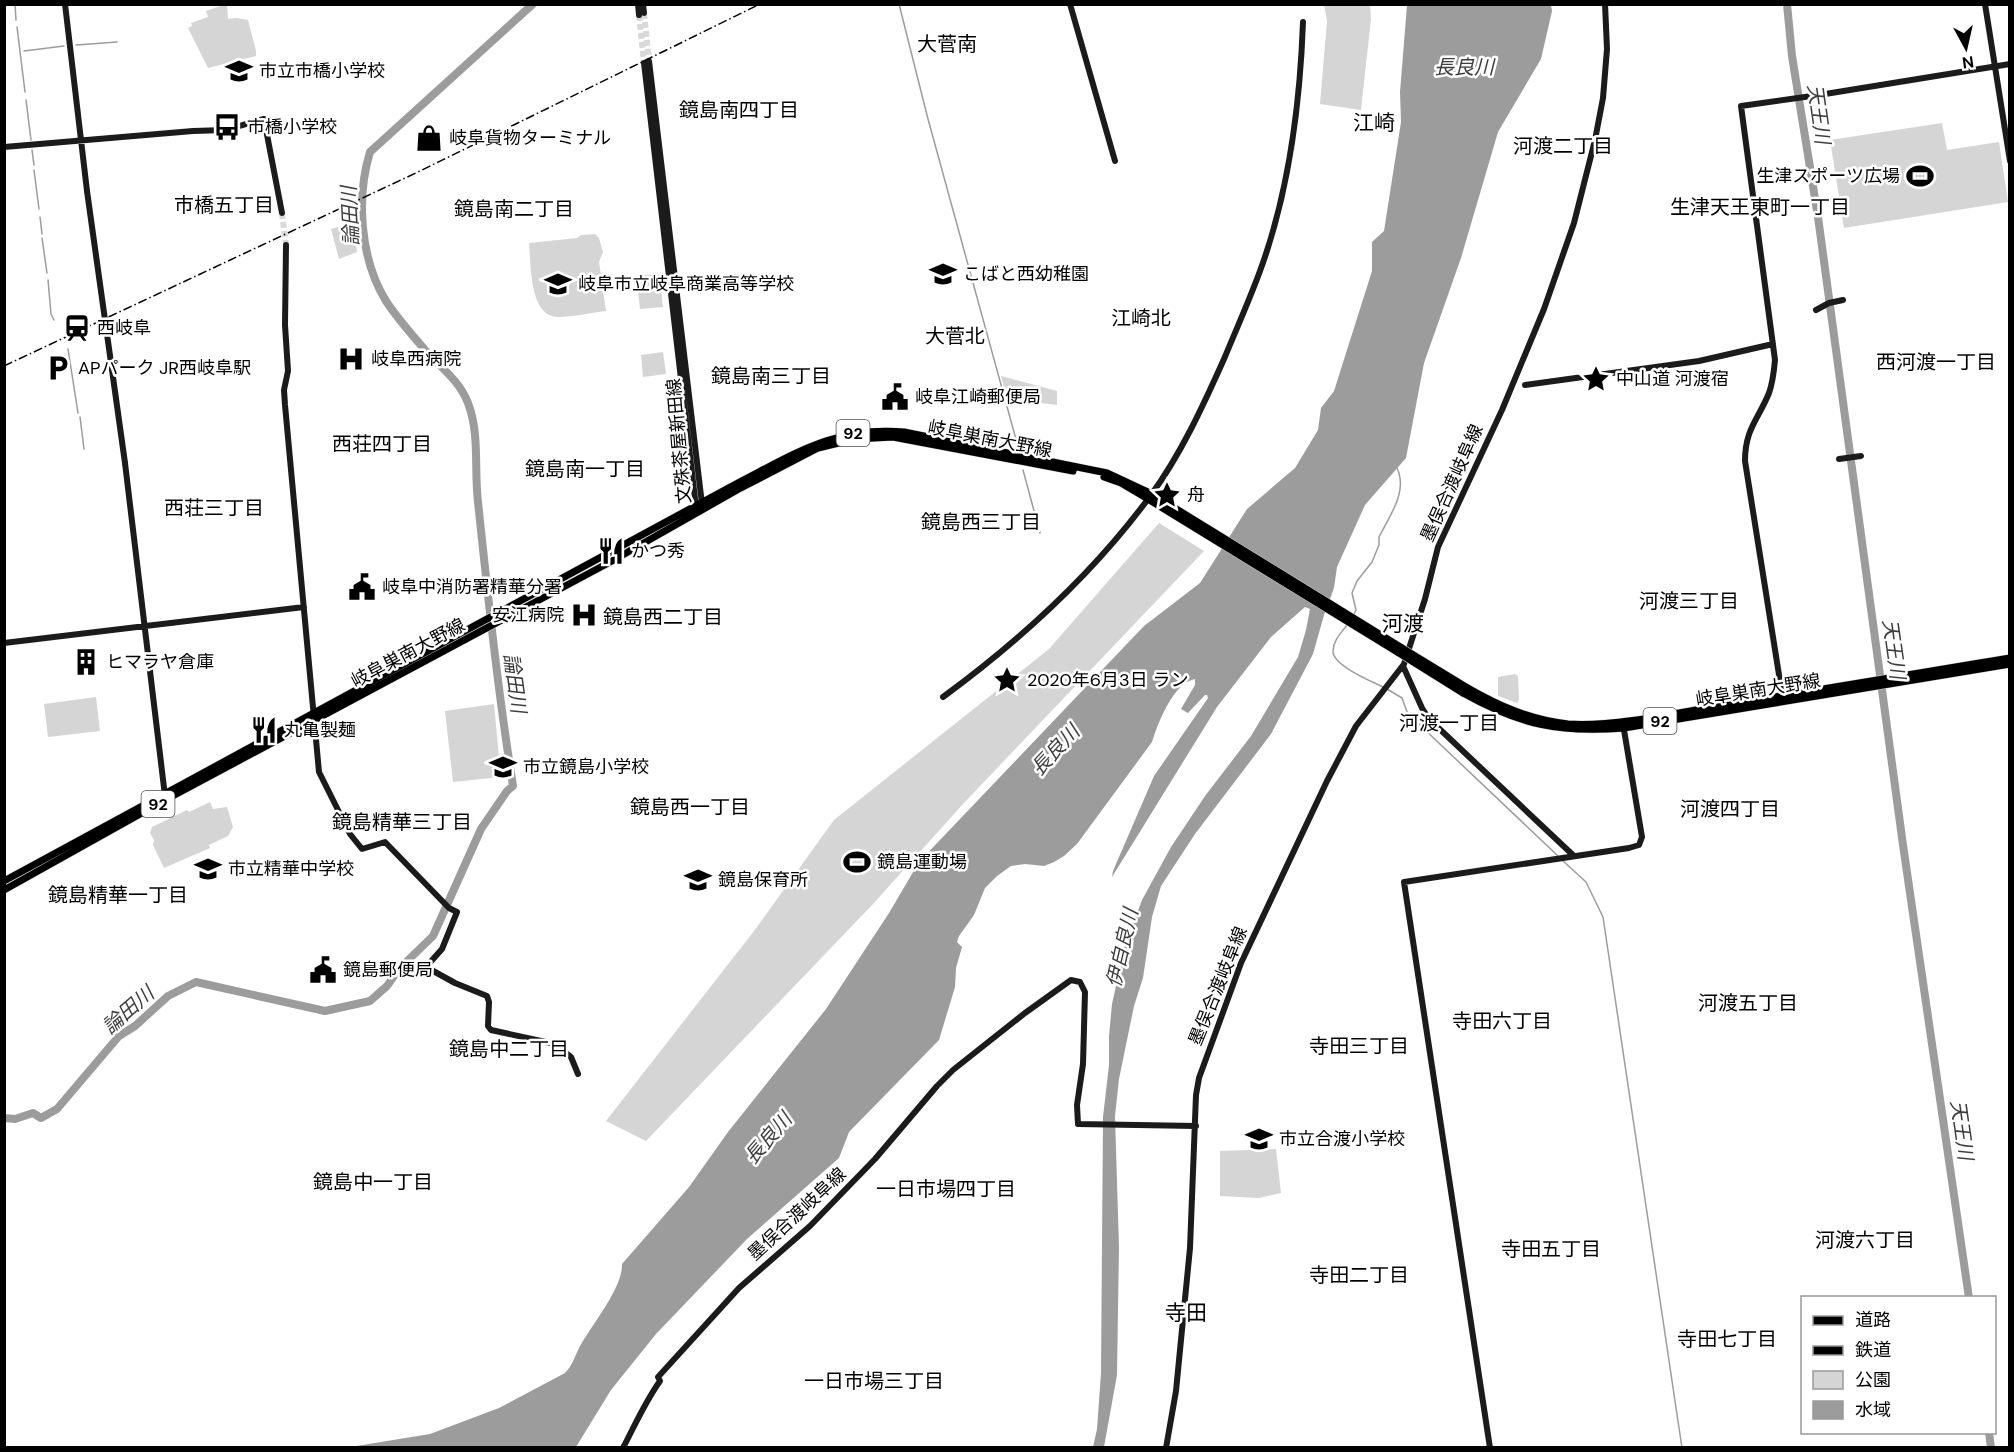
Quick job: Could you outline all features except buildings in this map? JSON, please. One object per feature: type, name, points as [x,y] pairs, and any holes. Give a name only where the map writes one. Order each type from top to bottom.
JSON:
[{"type":"main road","name":"岐阜巣南大野線","points":[[698,509],[703,502],[807,447],[833,437],[858,432],[886,430],[904,432],[1025,459]]},
{"type":"main road","name":"岐阜巣南大野線","points":[[4,881],[166,797],[698,509],[807,453],[829,444],[879,436],[904,438],[1107,473],[1507,715],[1546,727],[1592,730],[1861,685],[2010,664]]},
{"type":"main road","name":"岐阜巣南大野線","points":[[1901,679],[2010,658]]},
{"type":"main road","name":"岐阜巣南大野線","points":[[4,890],[166,797]]},
{"type":"street","points":[[65,4],[87,191],[146,625],[166,797]]},
{"type":"street","points":[[638,4],[641,14],[643,4]]},
{"type":"street","points":[[1070,4],[1115,161]]},
{"type":"street","name":"墨俣合渡岐阜線","points":[[623,1448],[645,1402],[660,1381],[658,1377],[739,1288],[810,1226],[875,1159],[945,1078],[1025,1013],[1071,980],[1080,982],[1085,992],[1083,1064],[1077,1105],[1078,1124],[1193,1126],[1199,1078],[1228,993],[1327,781],[1356,726],[1403,666],[1425,599],[1438,547],[1502,410],[1534,334],[1574,223],[1591,160],[1603,98],[1607,49],[1605,4]]},
{"type":"street","points":[[1985,4],[2010,161]]},
{"type":"street","points":[[943,696],[1036,623],[1110,548],[1153,499],[1185,441],[1210,390],[1267,249],[1282,192],[1292,140],[1299,87],[1303,22]]},
{"type":"street","name":"文殊茶屋新田線","points":[[698,509],[647,62],[703,502]]},
{"type":"street","points":[[1783,699],[1745,461],[1748,433],[1772,385],[1775,360],[1741,106],[2010,64]]},
{"type":"street","points":[[4,147],[210,129],[225,130],[264,119],[282,213]]},
{"type":"street","points":[[286,245],[285,325],[288,371],[284,390],[319,772],[350,834],[362,849],[385,842],[447,907],[457,912],[442,949],[426,967],[454,983],[487,996],[488,1026],[491,1030],[555,1044],[571,1057],[578,1074]]},
{"type":"street","points":[[1816,310],[1829,303],[1843,300]]},
{"type":"street","points":[[1525,385],[1699,361],[1773,344]]},
{"type":"street","points":[[1839,459],[1861,456]]},
{"type":"street","points":[[4,643],[304,607]]},
{"type":"street","points":[[1403,666],[1422,708],[1430,719],[1567,849],[1571,856],[1404,882],[1490,1448]]},
{"type":"street","name":"92","points":[[1571,856],[1629,848],[1641,842],[1623,724]]},
{"type":"street","points":[[1166,1448],[1176,1391],[1190,1248],[1193,1126]]},
{"type":"green space","points":[[227,5],[228,19],[248,20],[256,56],[208,68],[188,28],[192,26],[191,23],[208,17],[206,11]]},
{"type":"green space","points":[[1324,5],[1370,5],[1371,19],[1361,110],[1320,104],[1327,21]]},
{"type":"green space","name":"生津スポーツ広場","points":[[1942,123],[1947,150],[1999,142],[2008,202],[1844,228],[1830,140]]},
{"type":"green space","points":[[353,223],[357,252],[339,259],[331,229]]},
{"type":"green space","points":[[595,234],[599,238],[603,252],[599,262],[606,311],[564,317],[549,315],[542,308],[533,288],[529,243]]},
{"type":"green space","points":[[659,274],[663,307],[640,309],[636,276]]},
{"type":"green space","points":[[663,352],[666,374],[643,377],[641,355]]},
{"type":"green space","points":[[1001,376],[1057,391],[1057,405],[1007,399]]},
{"type":"green space","name":"鏡島運動場","points":[[1159,523],[1204,551],[963,804],[873,904],[646,1141],[606,1121],[754,931],[834,820],[1049,649]]},
{"type":"green space","points":[[1515,674],[1518,676],[1519,699],[1517,703],[1498,696],[1498,677]]},
{"type":"green space","points":[[96,697],[100,731],[48,737],[44,704]]},
{"type":"green space","points":[[494,704],[501,777],[453,782],[445,711]]},
{"type":"green space","points":[[210,802],[213,809],[227,807],[233,827],[228,836],[209,845],[210,848],[164,868],[153,845],[154,840],[150,833],[152,827]]},
{"type":"green space","points":[[1276,1149],[1281,1193],[1259,1198],[1220,1196],[1220,1151]]},
{"type":"water","name":"長良川","points":[[1407,5],[1551,5],[1552,11],[1541,59],[1498,132],[1461,258],[1424,363],[1406,458],[1365,505],[1337,567],[1334,588],[1313,654],[1271,734],[1195,834],[1161,886],[1152,917],[1143,978],[1134,1006],[1119,1079],[1115,1116],[1119,1247],[1117,1375],[1104,1447],[1093,1447],[1097,1429],[1101,1373],[1103,1117],[1109,1065],[1112,1004],[1125,945],[1142,900],[1171,847],[1205,796],[1251,736],[1298,657],[1310,609],[1305,607],[1271,637],[1217,707],[1112,877],[1154,776],[1208,698],[1205,695],[1188,713],[1181,709],[1195,685],[1195,679],[1187,682],[1173,696],[1162,715],[1152,742],[1077,844],[1064,856],[1044,866],[1025,864],[1011,866],[985,888],[974,915],[957,942],[962,947],[956,968],[955,987],[939,1040],[849,1132],[839,1158],[747,1239],[656,1334],[611,1390],[576,1447],[344,1448],[430,1434],[499,1408],[565,1373],[612,1296],[621,1274],[622,1264],[689,1187],[728,1132],[826,1009],[889,913],[919,862],[1144,626],[1200,583],[1247,509],[1295,468],[1318,430],[1321,408],[1334,391],[1372,271],[1372,242],[1384,231],[1401,122],[1400,92]]},
{"type":"waterway","points":[[15,4],[16,20]]},
{"type":"waterway","name":"論田川","points":[[4,1118],[15,1119],[33,1113],[41,1118],[57,1109],[119,1036],[135,1026],[168,996],[196,982],[325,1011],[370,1001],[433,936],[481,829],[507,791],[513,786],[478,502],[472,415],[460,388],[410,333],[386,301],[377,284],[366,248],[362,208],[370,152],[533,4]]},
{"type":"waterway","points":[[899,4],[928,119],[1017,443]]},
{"type":"waterway","name":"天王川","points":[[1787,4],[1792,56],[1818,217],[1903,845],[1969,1296]]},
{"type":"waterway","points":[[17,27],[25,92]]},
{"type":"waterway","points":[[76,45],[117,42]]},
{"type":"waterway","points":[[24,51],[64,46]]},
{"type":"waterway","points":[[26,100],[31,140]]},
{"type":"waterway","points":[[32,150],[34,165]]},
{"type":"waterway","points":[[34,170],[39,209]]},
{"type":"waterway","points":[[40,217],[42,234]]},
{"type":"waterway","points":[[42,238],[47,273]]},
{"type":"waterway","points":[[48,280],[51,314],[54,320]]},
{"type":"waterway","points":[[68,349],[78,413]]},
{"type":"waterway","points":[[80,417],[84,449]]},
{"type":"waterway","points":[[1353,616],[1356,610],[1352,593],[1357,581],[1372,562],[1379,545],[1379,537],[1399,495],[1400,477],[1397,468]]},
{"type":"waterway","points":[[1023,470],[1040,533]]},
{"type":"waterway","points":[[1347,625],[1334,644],[1334,656],[1345,667],[1383,687]]},
{"type":"waterway","points":[[1387,689],[1402,698],[1407,712],[1558,856]]},
{"type":"waterway","points":[[1562,860],[1586,882],[1603,917],[1682,1448]]},
{"type":"waterway","name":"天王川","points":[[1989,1434],[1991,1448]]},
{"type":"tunnel","points":[[644,13],[649,61]]},
{"type":"tunnel","points":[[639,15],[644,63]]},
{"type":"tunnel","points":[[282,213],[286,245]]},
{"type":"railway","points":[[4,366],[418,172],[760,4]]},
{"type":"place","name":"市立市橋小学校","points":[[239,71]]},
{"type":"place","name":"市橋小学校","points":[[227,127]]},
{"type":"place","name":"岐阜貨物ターミナル","points":[[429,138]]},
{"type":"place","name":"生津スポーツ広場","points":[[1920,176]]},
{"type":"place","name":"こばと西幼稚園","points":[[943,274]]},
{"type":"place","name":"岐阜市立岐阜商業高等学校","points":[[558,284]]},
{"type":"place","name":"西岐阜","points":[[77,328]]},
{"type":"place","name":"岐阜西病院","points":[[351,359]]},
{"type":"place","name":"APパーク JR西岐阜駅","points":[[58,368]]},
{"type":"place","name":"中山道 河渡宿","points":[[1596,379]]},
{"type":"place","name":"岐阜江崎郵便局","points":[[895,397]]},
{"type":"place","name":"舟","points":[[1167,495]]},
{"type":"place","name":"かつ秀","points":[[611,551]]},
{"type":"place","name":"岐阜中消防署精華分署","points":[[362,587]]},
{"type":"place","name":"安江病院","points":[[584,615]]},
{"type":"place","name":"ヒマラヤ倉庫","points":[[86,662]]},
{"type":"place","name":"2020年6月3日 ラン","points":[[1007,680]]},
{"type":"place","name":"丸亀製麺","points":[[264,730]]},
{"type":"place","name":"市立鏡島小学校","points":[[503,767]]},
{"type":"place","name":"鏡島運動場","points":[[857,862]]},
{"type":"place","name":"市立精華中学校","points":[[208,869]]},
{"type":"place","name":"鏡島保育所","points":[[698,880]]},
{"type":"place","name":"鏡島郵便局","points":[[323,970]]},
{"type":"place","name":"市立合渡小学校","points":[[1259,1139]]},
{"type":"district","name":"大菅南","points":[[947,44]]},
{"type":"district","name":"鏡島南四丁目","points":[[739,110]]},
{"type":"district","name":"江崎","points":[[1374,123]]},
{"type":"district","name":"河渡二丁目","points":[[1563,146]]},
{"type":"district","name":"市橋五丁目","points":[[224,205]]},
{"type":"district","name":"生津天王東町一丁目","points":[[1760,207]]},
{"type":"district","name":"鏡島南二丁目","points":[[514,209]]},
{"type":"district","name":"江崎北","points":[[1141,318]]},
{"type":"district","name":"大菅北","points":[[955,336]]},
{"type":"district","name":"西河渡一丁目","points":[[1936,362]]},
{"type":"district","name":"鏡島南三丁目","points":[[771,376]]},
{"type":"district","name":"西荘四丁目","points":[[382,444]]},
{"type":"district","name":"鏡島南一丁目","points":[[585,469]]},
{"type":"district","name":"西荘三丁目","points":[[214,508]]},
{"type":"district","name":"鏡島西三丁目","points":[[981,522]]},
{"type":"district","name":"河渡三丁目","points":[[1689,601]]},
{"type":"district","name":"鏡島西二丁目","points":[[663,617]]},
{"type":"district","name":"河渡","points":[[1403,624]]},
{"type":"district","name":"河渡一丁目","points":[[1449,723]]},
{"type":"district","name":"鏡島西一丁目","points":[[690,807]]},
{"type":"district","name":"河渡四丁目","points":[[1730,809]]},
{"type":"district","name":"鏡島精華三丁目","points":[[402,822]]},
{"type":"district","name":"鏡島精華一丁目","points":[[118,895]]},
{"type":"district","name":"河渡五丁目","points":[[1748,1003]]},
{"type":"district","name":"寺田六丁目","points":[[1502,1021]]},
{"type":"district","name":"寺田三丁目","points":[[1359,1046]]},
{"type":"district","name":"鏡島中二丁目","points":[[509,1049]]},
{"type":"district","name":"鏡島中一丁目","points":[[373,1182]]},
{"type":"district","name":"一日市場四丁目","points":[[946,1189]]},
{"type":"district","name":"河渡六丁目","points":[[1865,1240]]},
{"type":"district","name":"寺田五丁目","points":[[1551,1249]]},
{"type":"district","name":"寺田二丁目","points":[[1359,1275]]},
{"type":"district","name":"寺田","points":[[1186,1313]]},
{"type":"district","name":"寺田七丁目","points":[[1727,1339]]},
{"type":"district","name":"一日市場三丁目","points":[[874,1381]]},
{"type":"water label","name":"伊自良川","points":[[1122,948]]}]
